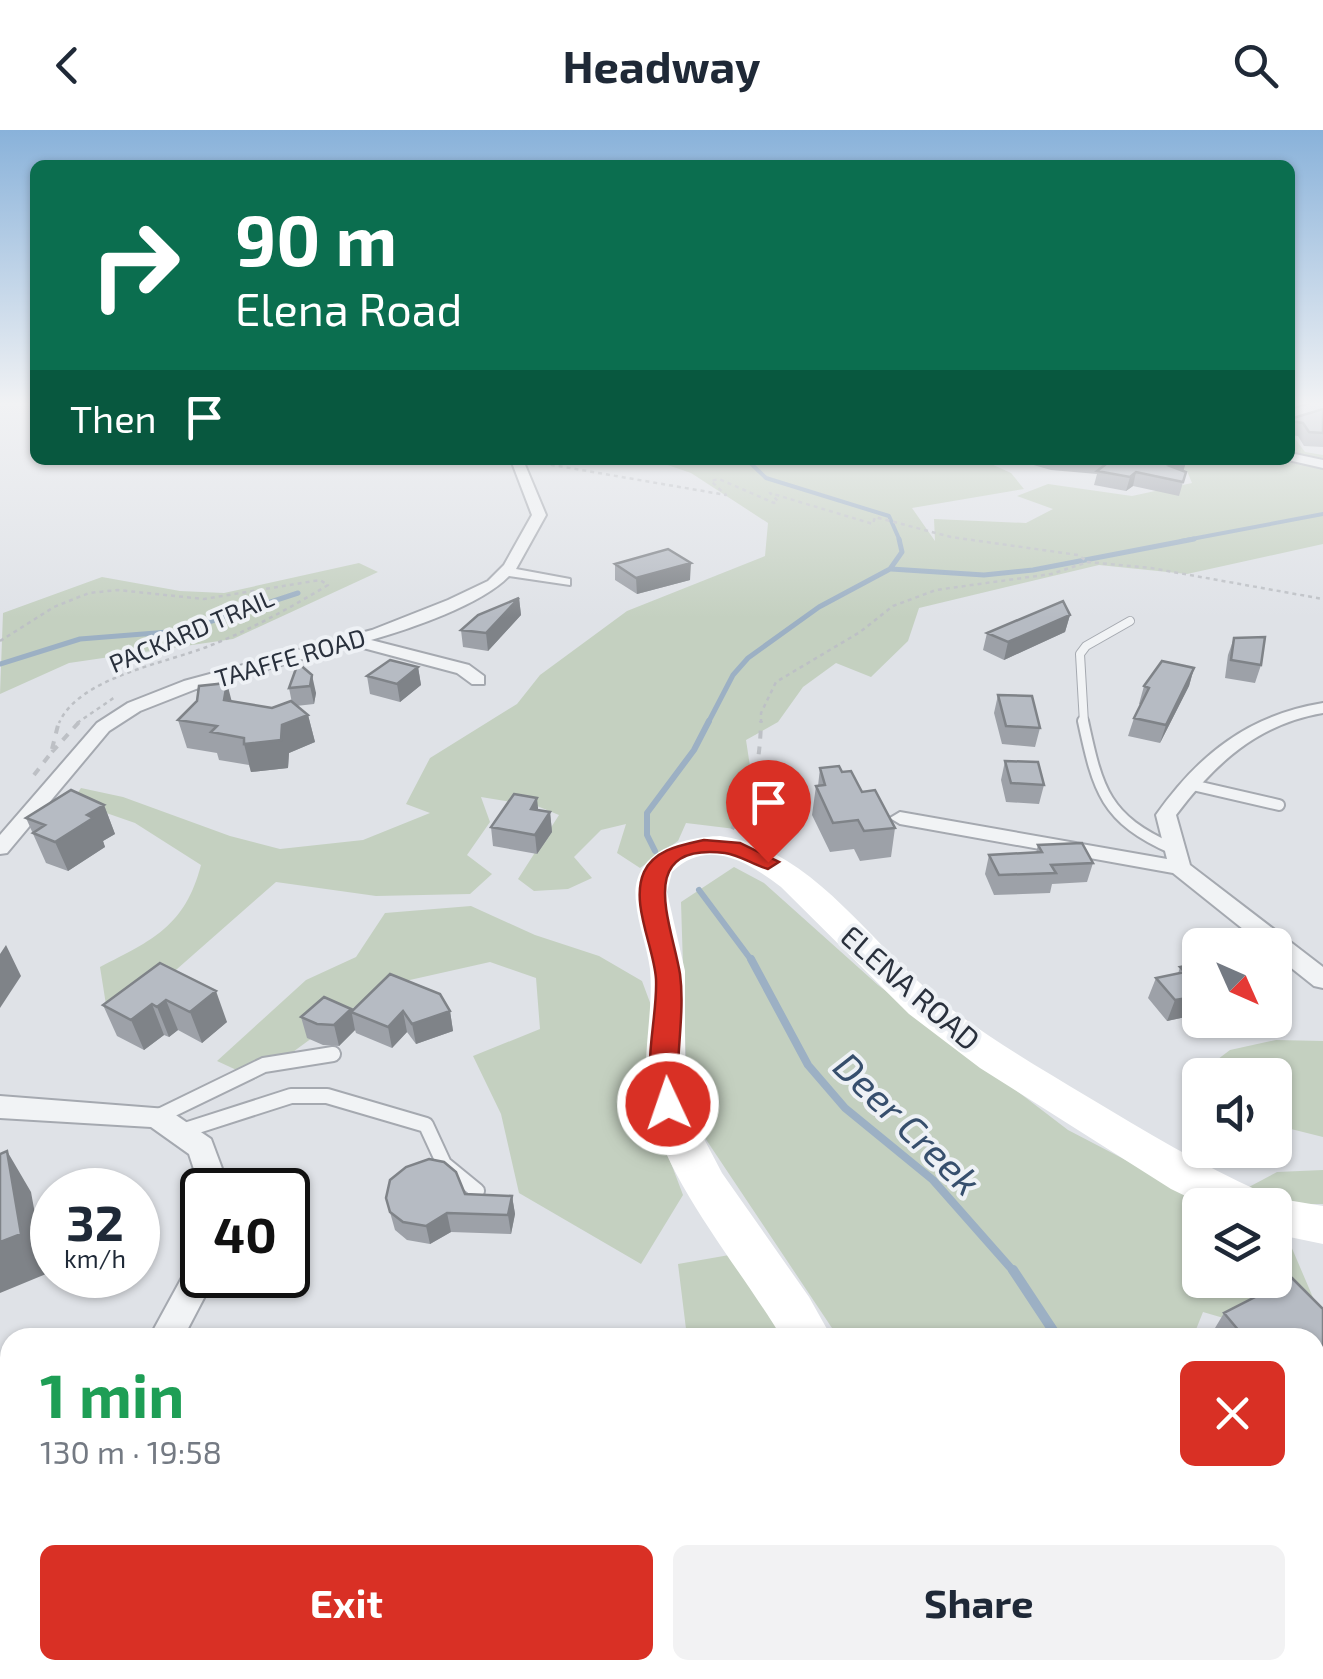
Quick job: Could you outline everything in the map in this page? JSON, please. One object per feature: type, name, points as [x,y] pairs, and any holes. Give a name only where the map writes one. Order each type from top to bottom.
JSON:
[{"type":"street","name":"TAAFFE ROAD","points":[[0,848],[103,727],[134,706],[190,685],[352,640],[454,603],[493,584],[520,553],[539,516],[522,473]]},
{"type":"street","points":[[506,570],[565,582]]},
{"type":"street","points":[[352,640],[463,669],[478,680]]},
{"type":"street","points":[[1176,859],[1166,814],[1188,784],[1226,746],[1254,728],[1295,711],[1323,708]]},
{"type":"street","points":[[900,818],[1176,859],[1323,980]]},
{"type":"street","points":[[721,846],[672,855],[655,872],[651,892],[668,978],[668,1104],[678,1132],[723,1210],[802,1328]]},
{"type":"street","name":"ELENA ROAD","points":[[721,846],[752,853],[792,880],[922,1005],[993,1058],[1210,1188]]},
{"type":"street","points":[[0,1107],[168,1125],[201,1147],[208,1168]]},
{"type":"street","points":[[1292,1219],[1323,1225]]},
{"type":"street","points":[[171,1328],[187,1298]]},
{"type":"lane","points":[[1130,622],[1080,654],[1079,708],[1088,742],[1118,815],[1126,826],[1176,859]]},
{"type":"lane","points":[[1188,784],[1279,805]]},
{"type":"lane","points":[[168,1125],[210,1088],[308,1053],[333,1054]]},
{"type":"lane","points":[[168,1125],[291,1096],[327,1096],[426,1125],[444,1164],[477,1191]]},
{"type":"path","points":[[596,473],[726,495],[711,481],[719,479],[774,503],[778,501],[770,493],[873,524],[875,517],[923,532],[1078,555],[1088,562]]},
{"type":"path","points":[[721,846],[746,806],[760,764],[761,713],[776,682],[860,632],[893,606],[921,595],[1051,574],[1088,562],[1151,568],[1323,599]]},
{"type":"path","name":"PACKARD TRAIL","points":[[0,641],[69,599],[89,592],[124,588],[177,598],[208,599],[320,580],[328,585],[292,607],[210,646],[128,672],[78,700],[60,718],[51,753],[29,782]]},
{"type":"path","points":[[51,753],[84,717],[103,701],[121,694]]},
{"type":"green space","points":[[691,473],[1011,473],[1024,489],[912,508],[935,541],[934,519],[1026,523],[1053,509],[1017,496],[1048,484],[1132,496],[1192,483],[1188,473],[1323,473],[1323,544],[1187,574],[1099,565],[919,608],[908,641],[871,677],[836,663],[803,687],[778,722],[746,740],[760,832],[686,823],[678,841],[640,868],[617,853],[626,824],[601,830],[574,857],[592,878],[568,889],[534,891],[518,879],[559,815],[537,806],[481,797],[490,822],[467,855],[492,874],[470,894],[376,896],[276,882],[135,1006],[107,1011],[100,967],[151,939],[176,917],[201,865],[135,823],[72,801],[81,788],[123,797],[230,836],[280,849],[363,840],[430,813],[406,804],[430,758],[517,704],[540,675],[627,611],[765,556],[768,523]]},
{"type":"green space","points":[[359,563],[378,572],[233,639],[69,663],[0,694],[3,613],[102,577],[180,591],[224,593]]},
{"type":"green space","points":[[734,867],[764,883],[878,985],[1068,1130],[1182,1189],[1182,1298],[1292,1298],[1292,1248],[1323,1321],[1258,1328],[1203,1312],[1197,1328],[832,1328],[701,1132],[686,1063],[681,902]]},
{"type":"green space","points":[[471,906],[535,935],[599,956],[642,981],[661,1032],[654,1118],[683,1195],[641,1264],[519,1193],[501,1114],[473,1056],[540,1029],[536,978],[490,962],[383,986],[256,1079],[217,1061],[306,980],[356,957],[385,913]]},
{"type":"green space","points":[[1276,1040],[1323,1041],[1323,1137],[1292,1129],[1292,1058],[1219,1058],[1230,1050]]},
{"type":"green space","points":[[1323,1170],[1323,1204],[1292,1204],[1292,1188],[1247,1188],[1277,1172]]},
{"type":"green space","points":[[735,1254],[783,1328],[686,1328],[678,1264]]},
{"type":"building","points":[[1142,473],[1186,473],[1183,482]]},
{"type":"building","points":[[668,549],[691,563],[636,578],[615,564]]},
{"type":"building","points":[[519,598],[486,633],[461,630],[478,615]]},
{"type":"building","points":[[1063,601],[1070,615],[1008,642],[987,633]]},
{"type":"building","points":[[1265,637],[1261,665],[1231,660],[1234,638]]},
{"type":"building","points":[[390,660],[418,667],[397,684],[367,676]]},
{"type":"building","points":[[1162,661],[1194,668],[1166,725],[1134,718],[1149,688],[1144,686]]},
{"type":"building","points":[[298,663],[312,675],[310,686],[289,688]]},
{"type":"building","points":[[227,683],[224,700],[272,708],[291,701],[308,715],[282,725],[281,740],[244,744],[244,738],[211,732],[217,726],[178,720],[197,701],[199,686]]},
{"type":"building","points":[[998,695],[1032,696],[1040,728],[1006,726]]},
{"type":"building","points":[[1005,761],[1038,762],[1044,785],[1011,783]]},
{"type":"building","points":[[839,766],[842,772],[851,771],[862,792],[875,790],[895,828],[864,831],[858,820],[833,823],[816,786],[825,785],[820,768]]},
{"type":"building","points":[[71,790],[104,805],[87,815],[93,818],[55,842],[33,833],[45,825],[26,818]]},
{"type":"building","points":[[514,794],[537,798],[531,809],[550,812],[535,835],[491,827]]},
{"type":"building","points":[[1082,843],[1093,863],[1051,865],[1056,873],[999,875],[989,855],[1042,852],[1038,845]]},
{"type":"building","points":[[160,963],[216,991],[190,1012],[166,1000],[157,1007],[152,1004],[131,1020],[103,1005]]},
{"type":"building","points":[[1182,973],[1182,999],[1175,1000],[1156,978]]},
{"type":"building","points":[[390,974],[440,994],[450,1011],[412,1024],[403,1011],[388,1027],[351,1012]]},
{"type":"building","points":[[324,997],[351,1009],[334,1025],[317,1024],[301,1017]]},
{"type":"building","points":[[7,1151],[21,1234],[0,1242],[0,1154]]},
{"type":"building","points":[[429,1159],[444,1162],[456,1172],[465,1194],[512,1196],[508,1215],[447,1213],[426,1226],[403,1222],[390,1212],[386,1198],[390,1180],[406,1167]]},
{"type":"building","points":[[1292,1278],[1323,1309],[1323,1328],[1237,1328],[1224,1313],[1253,1298],[1292,1298]]},
{"type":"waterway","name":"Deer Creek","points":[[761,473],[889,516],[900,541]]},
{"type":"waterway","points":[[1181,541],[1323,514]]},
{"type":"waterway","name":"Deer Creek","points":[[708,723],[733,675],[748,658],[819,607],[890,569],[902,552],[899,539]]},
{"type":"waterway","points":[[891,569],[984,575],[1033,570],[1194,539]]},
{"type":"waterway","points":[[0,664],[80,639],[181,631],[298,593]]},
{"type":"waterway","name":"Deer Creek","points":[[655,851],[647,835],[647,813],[694,750],[709,721]]},
{"type":"waterway","name":"Deer Creek","points":[[699,890],[752,961]]},
{"type":"waterway","name":"Deer Creek","points":[[751,959],[808,1065],[845,1108],[933,1180],[1015,1273]]},
{"type":"waterway","name":"Deer Creek","points":[[1015,1273],[1051,1328]]},
{"type":"route","points":[[668,1104],[668,978],[651,892],[655,872],[672,855],[704,846],[733,847],[768,862]]}]
